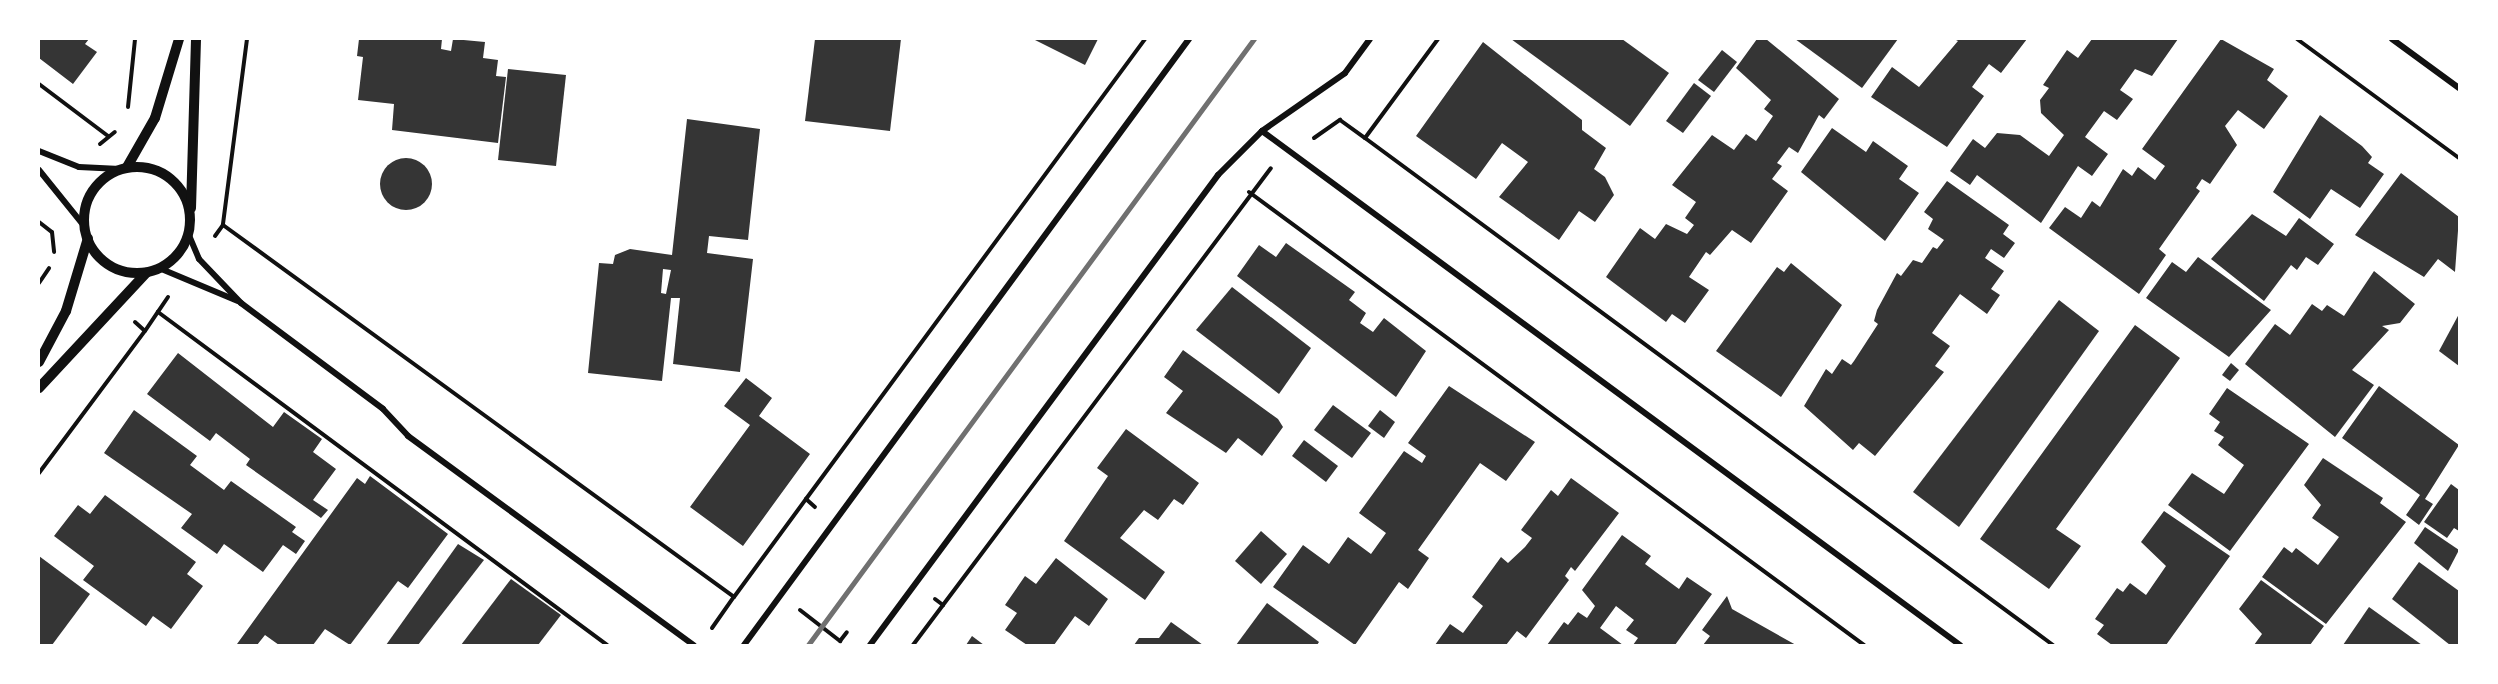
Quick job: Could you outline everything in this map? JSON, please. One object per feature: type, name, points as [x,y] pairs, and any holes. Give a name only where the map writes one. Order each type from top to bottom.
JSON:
[{"type":"street","points":[[147,272],[105,262],[88,238],[85,227],[89,199],[123,168],[154,118],[179,39]]},
{"type":"street","points":[[39,388],[147,272],[159,268],[178,254],[188,233],[196,39]]},
{"type":"street","points":[[744,645],[1189,39]]},
{"type":"street","points":[[870,645],[1218,175],[1262,131],[1344,73],[1370,39]]},
{"type":"street","points":[[2392,39],[2459,88]]},
{"type":"street","points":[[1262,131],[1960,645]]},
{"type":"street","points":[[39,151],[79,167],[142,166],[170,178],[180,189],[190,217]]},
{"type":"street","points":[[39,170],[85,227]]},
{"type":"street","points":[[188,233],[199,259],[241,303],[382,409],[408,436],[694,645]]},
{"type":"street","points":[[39,362],[66,311],[88,238]]},
{"type":"street","points":[[159,268],[183,276],[241,303]]},
{"type":"path","points":[[128,108],[135,39]]},
{"type":"path","points":[[199,259],[223,225],[247,39]]},
{"type":"path","points":[[706,635],[1145,39]]},
{"type":"path","points":[[1365,138],[1438,39]]},
{"type":"path","points":[[2297,39],[2459,158]]},
{"type":"path","points":[[39,84],[108,136]]},
{"type":"path","points":[[914,645],[1249,192],[1292,153],[1340,120],[2053,645]]},
{"type":"path","points":[[1249,192],[1864,645]]},
{"type":"path","points":[[223,225],[734,597]]},
{"type":"path","points":[[183,276],[158,312],[607,645]]},
{"type":"path","points":[[39,473],[145,331]]},
{"type":"path","points":[[806,499],[833,523]]},
{"type":"path","points":[[915,584],[943,605]]},
{"type":"path","points":[[806,603],[799,612],[840,641],[853,623]]},
{"type":"building","points":[[39,39],[89,39],[85,44],[97,52],[73,84],[39,58]]},
{"type":"building","points":[[359,39],[442,39],[441,49],[451,51],[453,39],[485,42],[483,58],[498,60],[496,76],[506,77],[498,143],[392,130],[394,104],[358,100],[363,57],[357,56]]},
{"type":"building","points":[[815,39],[901,39],[890,131],[805,121]]},
{"type":"building","points":[[1033,39],[1098,39],[1085,65]]},
{"type":"building","points":[[1511,39],[1622,39],[1669,73],[1630,126]]},
{"type":"building","points":[[1757,39],[1766,39],[1839,99],[1824,119],[1819,115],[1798,153],[1789,147],[1777,163],[1782,166],[1772,179],[1788,191],[1751,243],[1732,230],[1710,255],[1706,252],[1689,277],[1709,290],[1685,323],[1672,314],[1666,322],[1606,277],[1640,228],[1655,239],[1666,224],[1687,234],[1694,225],[1685,218],[1696,202],[1672,185],[1712,135],[1734,150],[1746,134],[1756,141],[1773,116],[1764,109],[1771,100],[1736,68]]},
{"type":"building","points":[[1795,39],[1898,39],[1862,88]]},
{"type":"building","points":[[1954,39],[2027,39],[2001,73],[1989,64],[1972,87],[1984,96],[1947,147],[1871,97],[1892,67],[1919,87],[1958,41]]},
{"type":"building","points":[[2092,39],[2178,39],[2152,76],[2135,69],[2120,90],[2133,99],[2117,120],[2104,111],[2085,137],[2108,154],[2092,176],[2078,166],[2041,223],[1977,175],[1970,185],[1950,171],[1973,139],[1985,148],[1997,133],[2020,135],[2049,156],[2064,135],[2041,113],[2040,100],[2049,88],[2043,85],[2067,50],[2078,58]]},
{"type":"building","points":[[2221,39],[2274,69],[2267,80],[2288,96],[2264,129],[2238,110],[2225,126],[2237,145],[2210,184],[2202,179],[2196,188],[2200,191],[2159,249],[2166,255],[2139,294],[2049,228],[2065,207],[2081,218],[2092,201],[2100,207],[2123,169],[2132,176],[2138,167],[2155,180],[2165,166],[2142,149]]},
{"type":"building","points":[[1483,42],[1582,120],[1582,130],[1606,148],[1594,169],[1605,177],[1614,195],[1595,222],[1579,211],[1559,240],[1499,197],[1528,162],[1502,143],[1476,179],[1416,136]]},
{"type":"building","points":[[1722,50],[1737,62],[1714,92],[1698,80]]},
{"type":"building","points":[[508,69],[566,75],[556,166],[498,160]]},
{"type":"building","points":[[1694,83],[1711,96],[1683,133],[1666,121]]},
{"type":"building","points":[[2320,115],[2362,146],[2372,157],[2368,163],[2384,174],[2360,208],[2331,189],[2310,219],[2273,192]]},
{"type":"building","points":[[687,119],[760,129],[748,240],[709,236],[707,253],[753,259],[740,372],[673,364],[680,298],[671,298],[662,381],[588,373],[599,263],[613,264],[615,255],[630,249],[672,255]],"holes":[[[663,269],[671,270],[666,294],[661,293]]]},
{"type":"building","points":[[1832,128],[1866,152],[1873,141],[1908,166],[1899,179],[1919,193],[1885,241],[1801,172]]},
{"type":"building","points":[[401,158],[411,158],[425,165],[432,184],[425,203],[411,210],[401,210],[391,206],[384,199],[380,189],[380,179],[384,169],[391,162]]},
{"type":"building","points":[[2401,173],[2459,217],[2455,272],[2438,259],[2424,277],[2355,235]]},
{"type":"building","points":[[1947,181],[2009,225],[2003,234],[2015,243],[2004,258],[1991,249],[1985,258],[2004,271],[1991,289],[2000,295],[1987,314],[1960,294],[1932,333],[1950,346],[1935,366],[1944,372],[1875,456],[1859,443],[1853,450],[1804,406],[1826,369],[1832,374],[1842,359],[1851,365],[1854,361],[1878,324],[1874,321],[1877,310],[1897,273],[1901,276],[1913,260],[1922,263],[1933,247],[1937,249],[1944,240],[1928,229],[1933,219],[1924,212]]},
{"type":"building","points":[[2252,214],[2286,236],[2299,218],[2334,244],[2318,265],[2306,257],[2297,270],[2291,265],[2264,301],[2211,259]]},
{"type":"building","points":[[1286,243],[1355,292],[1349,300],[1366,313],[1360,323],[1373,332],[1384,318],[1426,351],[1396,397],[1237,276],[1259,245],[1276,257]]},
{"type":"building","points":[[2198,257],[2271,310],[2229,357],[2146,298],[2172,262],[2186,272]]},
{"type":"building","points":[[1791,263],[1842,305],[1781,397],[1716,351],[1777,267],[1784,272]]},
{"type":"building","points":[[2374,271],[2415,304],[2400,323],[2382,326],[2389,330],[2352,370],[2374,385],[2335,437],[2245,364],[2275,324],[2290,335],[2312,304],[2322,311],[2327,305],[2344,316]]},
{"type":"building","points":[[1232,287],[1311,348],[1279,394],[1196,330]]},
{"type":"building","points":[[2059,300],[2099,331],[1959,527],[1913,492]]},
{"type":"building","points":[[2459,314],[2459,366],[2439,351]]},
{"type":"building","points":[[2135,325],[2180,358],[2056,529],[2081,546],[2049,589],[1980,539]]},
{"type":"building","points":[[1183,350],[1278,419],[1283,427],[1262,456],[1238,438],[1226,453],[1166,413],[1183,391],[1164,377]]},
{"type":"building","points":[[178,353],[273,427],[284,412],[322,439],[313,452],[336,469],[313,500],[328,510],[321,518],[246,465],[250,459],[216,433],[210,441],[147,394]]},
{"type":"building","points":[[2231,363],[2239,370],[2230,381],[2222,375]]},
{"type":"building","points":[[746,378],[772,398],[759,416],[810,454],[743,546],[690,507],[750,425],[724,406]]},
{"type":"building","points":[[1449,386],[1535,442],[1506,481],[1480,463],[1418,550],[1429,558],[1408,589],[1399,582],[1355,645],[1273,587],[1303,545],[1329,564],[1348,537],[1371,554],[1386,533],[1359,513],[1404,451],[1422,463],[1426,456],[1408,443]]},
{"type":"building","points":[[2379,386],[2459,445],[2425,499],[2433,504],[2419,525],[2406,515],[2420,495],[2342,438]]},
{"type":"building","points":[[2227,388],[2309,444],[2230,551],[2168,505],[2192,473],[2224,494],[2244,465],[2218,445],[2224,437],[2214,431],[2220,422],[2209,414]]},
{"type":"building","points":[[1333,405],[1371,433],[1352,458],[1314,430]]},
{"type":"building","points":[[134,410],[197,456],[190,465],[224,490],[231,481],[296,527],[292,532],[305,541],[296,554],[283,545],[263,572],[224,544],[217,554],[181,528],[192,514],[104,453]]},
{"type":"building","points":[[1380,410],[1395,422],[1384,438],[1368,426]]},
{"type":"building","points":[[1126,429],[1199,483],[1183,505],[1174,499],[1158,520],[1144,510],[1120,538],[1165,572],[1145,600],[1064,541],[1108,476],[1097,468]]},
{"type":"building","points":[[1304,440],[1338,466],[1326,482],[1292,456]]},
{"type":"building","points":[[2323,458],[2383,498],[2380,503],[2406,522],[2326,624],[2262,577],[2284,547],[2292,553],[2296,548],[2318,565],[2339,537],[2312,518],[2321,505],[2304,485]]},
{"type":"building","points":[[370,476],[448,534],[408,588],[398,581],[350,645],[325,629],[313,645],[279,645],[265,635],[257,645],[237,644],[357,478],[365,484]]},
{"type":"building","points":[[1571,478],[1619,513],[1575,571],[1571,567],[1565,576],[1569,580],[1526,638],[1517,631],[1506,645],[1435,645],[1450,624],[1463,633],[1483,606],[1472,597],[1501,557],[1508,563],[1525,547],[1532,538],[1521,530],[1551,490],[1558,496]]},
{"type":"building","points":[[2451,484],[2459,490],[2459,531],[2454,528],[2447,538],[2424,522]]},
{"type":"building","points":[[105,495],[196,562],[187,574],[203,586],[171,629],[153,616],[146,626],[83,580],[94,566],[54,536],[78,505],[90,514]]},
{"type":"building","points":[[2164,511],[2230,556],[2166,645],[2112,645],[2097,634],[2104,625],[2095,619],[2117,588],[2123,592],[2130,583],[2146,595],[2166,566],[2141,542]]},
{"type":"building","points":[[2425,527],[2459,550],[2448,571],[2414,543]]},
{"type":"building","points":[[1261,531],[1287,554],[1261,584],[1235,561]]},
{"type":"building","points":[[1622,535],[1651,556],[1645,564],[1679,589],[1687,577],[1712,594],[1675,645],[1633,645],[1638,638],[1626,630],[1634,620],[1616,606],[1600,628],[1623,645],[1547,645],[1564,622],[1568,625],[1578,612],[1587,618],[1595,606],[1582,590]]},
{"type":"building","points":[[458,544],[484,560],[418,645],[386,645]]},
{"type":"building","points":[[39,556],[90,594],[52,645],[39,645]]},
{"type":"building","points":[[1056,558],[1108,599],[1089,626],[1075,616],[1054,645],[1027,645],[1005,630],[1017,613],[1005,605],[1025,576],[1036,584]]},
{"type":"building","points":[[2419,562],[2459,591],[2459,644],[2450,645],[2392,599]]},
{"type":"building","points":[[511,579],[561,615],[538,645],[461,645]]},
{"type":"building","points":[[2261,580],[2324,626],[2310,645],[2254,645],[2262,634],[2239,609]]},
{"type":"building","points":[[1727,596],[1732,609],[1796,645],[1703,645],[1710,636],[1702,630]]},
{"type":"building","points":[[1267,603],[1319,642],[1317,645],[1236,645]]},
{"type":"building","points":[[2369,607],[2422,645],[2343,645]]},
{"type":"building","points":[[1171,622],[1203,645],[1134,645],[1139,638],[1159,638]]},
{"type":"building","points":[[972,636],[984,645],[966,645]]},
{"type":"railway","points":[[808,645],[1254,39]]}]
